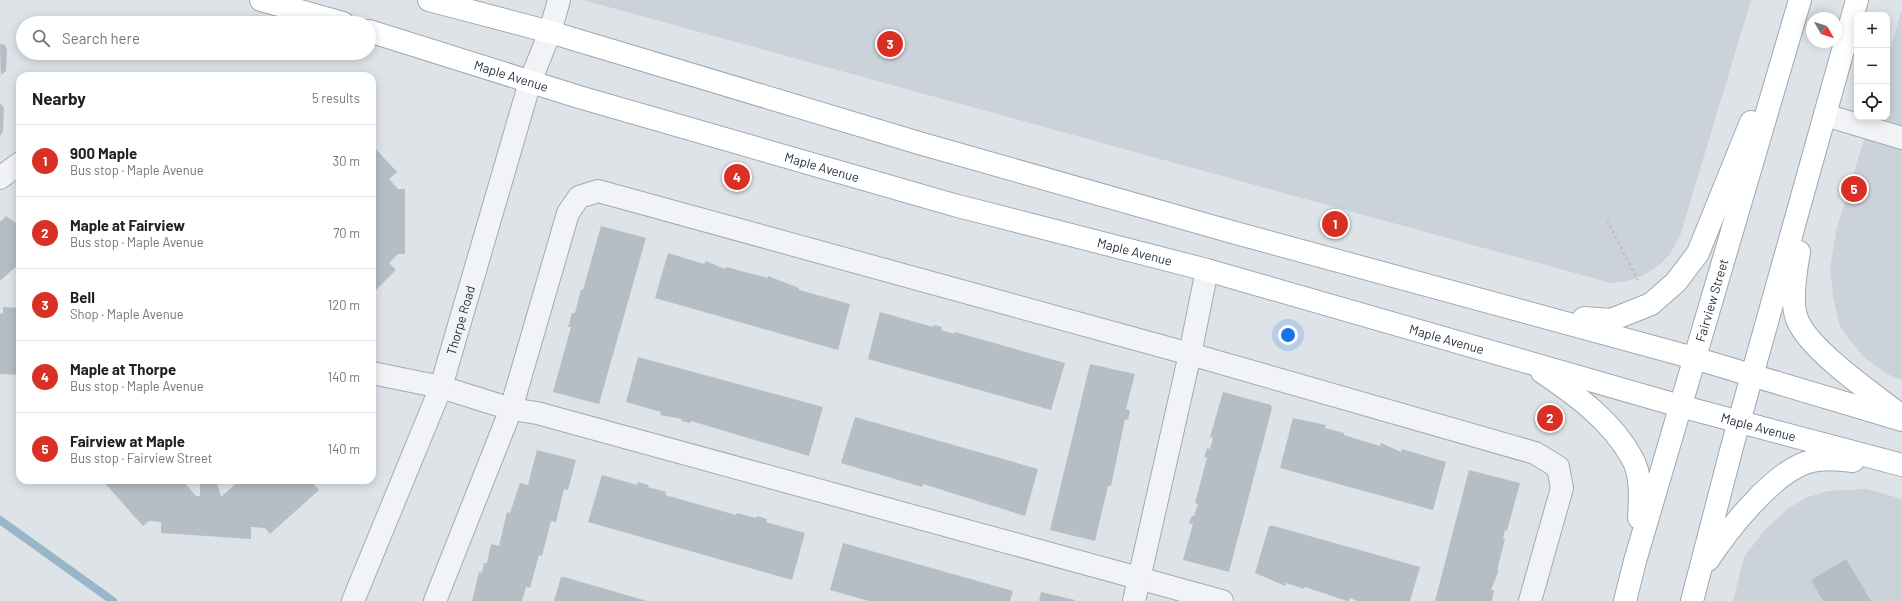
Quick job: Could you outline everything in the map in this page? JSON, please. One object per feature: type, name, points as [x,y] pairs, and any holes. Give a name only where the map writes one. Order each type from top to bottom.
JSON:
[{"type":"main road","points":[[261,0],[318,16]]},
{"type":"main road","points":[[429,0],[550,32],[934,147],[1232,232],[1694,358],[1902,420]]},
{"type":"main road","name":"Fairview Street","points":[[1626,601],[1635,560],[1800,0]]},
{"type":"main road","points":[[1692,601],[1739,422],[1857,0]]},
{"type":"main road","name":"Maple Avenue","points":[[376,33],[530,82],[954,205],[1206,270],[1680,406],[1901,465]]},
{"type":"main road","points":[[1536,314],[1611,320],[1651,304],[1676,282],[1698,253],[1744,136],[1785,50]]},
{"type":"main road","points":[[1809,173],[1794,283],[1796,317],[1802,332],[1848,375],[1902,416]]},
{"type":"main road","points":[[1524,360],[1581,398],[1614,433],[1633,459],[1641,492],[1635,560]]},
{"type":"main road","points":[[1698,574],[1738,518],[1781,477],[1805,463],[1837,459],[1901,465]]},
{"type":"street","name":"Thorpe Road","points":[[353,601],[441,387],[530,82],[550,32],[559,0]]},
{"type":"street","points":[[1825,115],[1902,138]]},
{"type":"street","points":[[0,178],[16,166]]},
{"type":"street","points":[[435,601],[511,409],[568,213],[579,196],[598,191],[1190,354],[1535,453],[1558,467],[1562,488],[1530,601]]},
{"type":"street","points":[[1134,601],[1190,354],[1206,270]]},
{"type":"street","points":[[376,374],[441,387],[511,409],[537,413],[1140,577],[1222,601]]},
{"type":"path","points":[[1607,220],[1638,280]]},
{"type":"shaded area","points":[[583,0],[1751,0],[1680,236],[1670,254],[1658,266],[1644,275],[1628,281],[1611,283]]},
{"type":"shaded area","points":[[1902,9],[1902,380],[1889,375],[1866,359],[1850,341],[1839,324],[1833,295],[1830,267],[1837,227],[1870,120],[1890,120],[1890,51]]},
{"type":"shaded area","points":[[1867,489],[1902,499],[1902,601],[1733,601],[1744,557],[1763,532],[1787,509],[1805,498],[1828,491]]},
{"type":"building","points":[[0,44],[5,45],[7,49],[6,71],[1,75],[1,81]]},
{"type":"building","points":[[0,103],[4,108],[3,131],[0,136]]},
{"type":"building","points":[[376,149],[397,172],[389,179],[398,189],[405,189],[405,254],[398,254],[389,263],[396,270],[376,290]]},
{"type":"building","points":[[6,216],[16,223],[16,267],[0,281],[0,222]]},
{"type":"building","points":[[601,226],[646,238],[599,404],[553,392],[571,327],[568,327],[572,313],[575,313],[581,289],[583,290]]},
{"type":"building","points":[[668,253],[704,264],[706,261],[725,269],[726,267],[768,278],[768,276],[799,288],[799,290],[850,304],[838,350],[655,298]]},
{"type":"building","points":[[3,307],[16,308],[16,375],[0,374],[0,313],[3,314]]},
{"type":"building","points":[[880,312],[933,327],[934,325],[942,327],[941,330],[954,334],[955,332],[1065,363],[1051,410],[868,359]]},
{"type":"building","points":[[638,357],[823,407],[809,456],[691,421],[690,423],[681,421],[682,419],[660,415],[661,412],[626,402]]},
{"type":"building","points":[[1090,364],[1135,374],[1126,409],[1130,411],[1128,420],[1125,419],[1111,486],[1108,486],[1095,541],[1050,530]]},
{"type":"building","points":[[1223,392],[1271,405],[1272,408],[1229,572],[1183,560],[1193,524],[1189,523],[1192,516],[1194,516],[1198,504],[1195,503],[1207,458],[1204,457],[1207,448],[1210,449],[1213,438],[1210,437]]},
{"type":"building","points":[[855,417],[1038,469],[1025,516],[923,484],[922,487],[841,463]]},
{"type":"building","points":[[1293,418],[1326,425],[1325,428],[1380,446],[1381,443],[1401,452],[1402,449],[1446,462],[1433,510],[1280,468]]},
{"type":"building","points":[[537,450],[576,460],[568,490],[564,489],[556,522],[551,521],[542,556],[539,555],[530,588],[526,587],[522,601],[472,601],[479,572],[482,573],[484,563],[487,563],[491,544],[499,546],[507,512],[510,513],[520,483],[528,485]]},
{"type":"building","points":[[1469,470],[1520,483],[1507,531],[1505,530],[1503,539],[1505,539],[1497,570],[1499,570],[1491,590],[1494,590],[1492,601],[1435,601]]},
{"type":"building","points":[[602,475],[637,485],[638,482],[649,485],[648,487],[666,492],[665,495],[736,515],[737,513],[756,518],[757,516],[767,519],[766,522],[805,533],[792,580],[588,522]]},
{"type":"building","points":[[106,484],[186,484],[196,496],[200,496],[200,484],[218,484],[221,497],[236,484],[314,484],[319,490],[270,534],[265,528],[251,527],[251,539],[161,533],[161,522],[149,521],[143,526]]},
{"type":"building","points":[[1269,526],[1274,526],[1420,567],[1410,601],[1357,601],[1350,598],[1349,601],[1347,601],[1305,587],[1304,589],[1286,583],[1285,586],[1255,573]]},
{"type":"building","points":[[843,543],[1013,591],[1010,601],[869,601],[830,590]]},
{"type":"building","points":[[1846,559],[1871,601],[1823,601],[1811,580]]},
{"type":"building","points":[[561,577],[564,577],[647,601],[554,601]]},
{"type":"building","points":[[1041,592],[1075,600],[1075,601],[1039,601]]},
{"type":"waterway","points":[[0,520],[113,601]]},
{"type":"place","name":"Bell","points":[[890,44]]},
{"type":"place","name":"Maple at Thorpe","points":[[737,177]]},
{"type":"place","name":"Fairview at Maple","points":[[1854,189]]},
{"type":"place","name":"900 Maple","points":[[1335,224]]},
{"type":"place","name":"Maple at Fairview","points":[[1550,418]]}]
